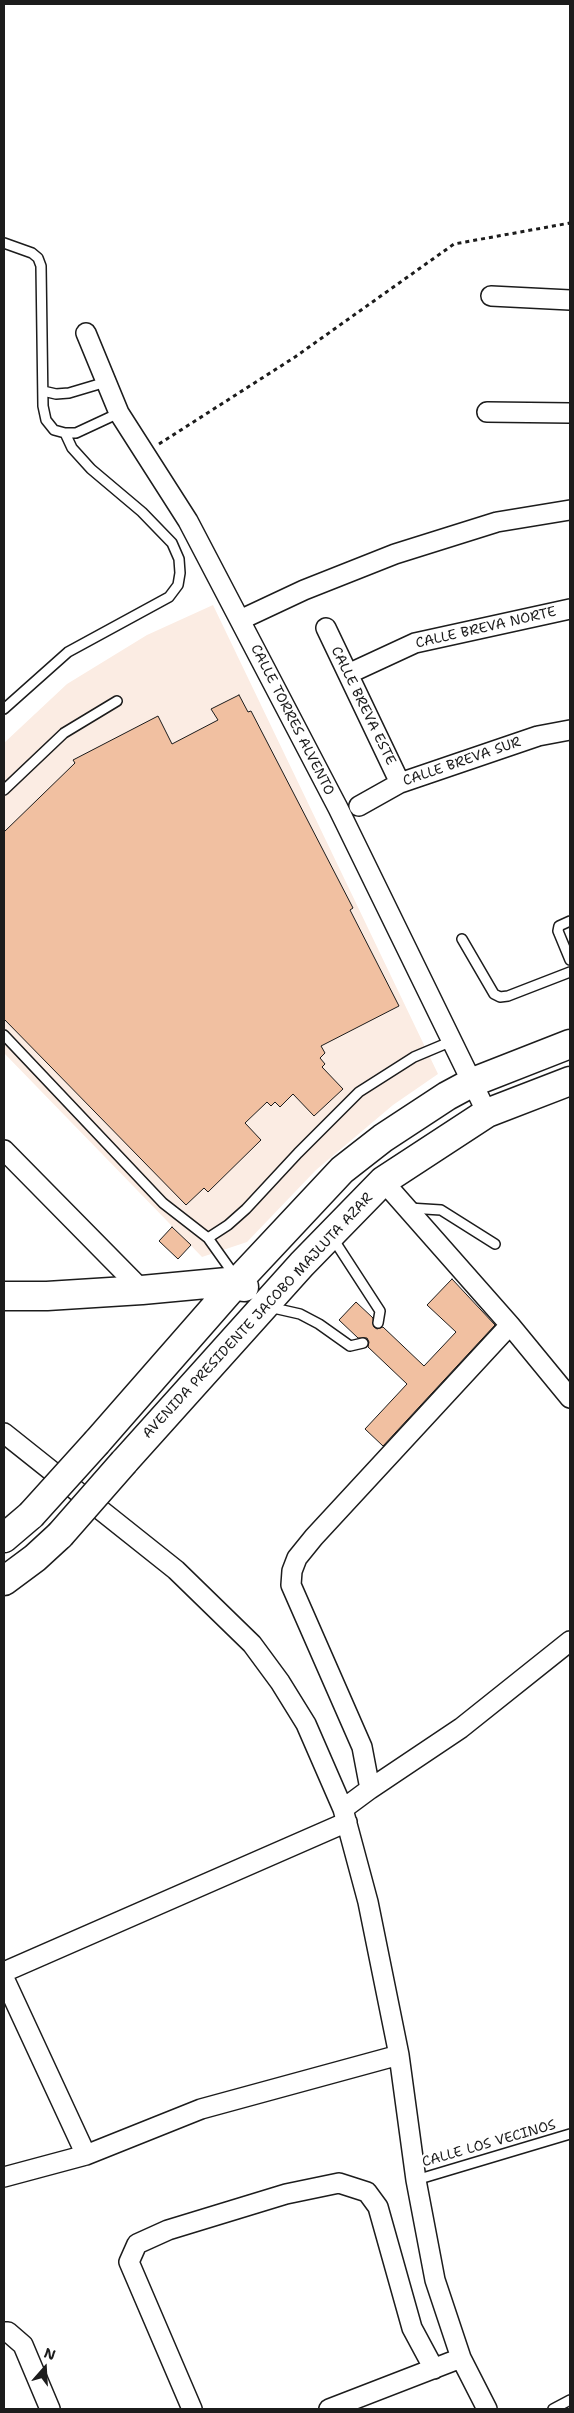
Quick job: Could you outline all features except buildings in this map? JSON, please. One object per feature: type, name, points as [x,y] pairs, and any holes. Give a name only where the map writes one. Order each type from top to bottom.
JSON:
[{"type":"main road","points":[[4,1538],[31,1515],[238,1281],[342,1170],[383,1138],[447,1096],[473,1082],[570,1044]]},
{"type":"main road","name":"AVENIDA PRESIDENTE JACOBO MAJLUTA AZAR","points":[[4,1581],[60,1535],[264,1306],[383,1181],[487,1112],[570,1081]]},
{"type":"main road","points":[[4,1296],[47,1296],[142,1290],[238,1281],[264,1306]]},
{"type":"street","points":[[491,296],[570,300]]},
{"type":"street","name":"CALLE TORRES ALVENTO","points":[[86,333],[120,413],[188,521],[338,808],[487,1112]]},
{"type":"street","points":[[487,412],[570,413]]},
{"type":"street","points":[[240,620],[304,590],[395,554],[497,522],[570,510]]},
{"type":"street","name":"CALLE BREVA NORTE","points":[[348,674],[415,643],[570,609]]},
{"type":"street","name":"CALLE BREVA ESTE","points":[[326,628],[400,783]]},
{"type":"street","name":"CALLE BREVA SUR","points":[[359,806],[400,783],[538,736],[570,730]]},
{"type":"street","points":[[4,1150],[142,1290]]},
{"type":"street","points":[[383,1181],[510,1325],[570,1398]]},
{"type":"street","points":[[370,1789],[362,1747],[291,1585],[292,1571],[297,1558],[314,1537],[510,1325]]},
{"type":"street","points":[[4,1433],[176,1570],[252,1644],[280,1682],[306,1724],[345,1816],[368,1902],[399,2055],[416,2180],[435,2280],[461,2358],[487,2409]]},
{"type":"street","points":[[4,1972],[345,1816],[370,1789],[461,1728],[570,1641]]},
{"type":"street","points":[[4,1978],[86,2156]]},
{"type":"street","points":[[4,2177],[86,2156],[201,2109],[399,2055]]},
{"type":"street","points":[[192,2409],[129,2262],[137,2244],[177,2228],[286,2194],[339,2183],[367,2192],[378,2207],[412,2328],[434,2369]]},
{"type":"street","points":[[4,2332],[8,2332],[22,2345],[50,2409]]},
{"type":"street","points":[[329,2409],[461,2358]]},
{"type":"lane","points":[[4,243],[32,253],[38,258],[41,266],[43,391],[46,420],[54,430],[64,433],[76,433],[120,413]]},
{"type":"lane","points":[[43,391],[56,394],[68,393],[106,382]]},
{"type":"lane","points":[[4,710],[68,652],[169,597],[178,585],[180,573],[179,559],[172,543],[142,512],[91,469],[72,448],[64,433]]},
{"type":"lane","points":[[4,790],[64,733],[116,701]]},
{"type":"lane","points":[[570,921],[559,926],[558,931],[570,960]]},
{"type":"lane","points":[[462,939],[494,994],[500,997],[508,996],[570,972]]},
{"type":"lane","points":[[4,1035],[162,1202],[208,1238],[238,1281]]},
{"type":"lane","points":[[208,1238],[228,1225],[246,1209],[298,1153],[359,1092],[414,1057],[452,1041]]},
{"type":"lane","points":[[406,1207],[440,1210],[495,1244]]},
{"type":"lane","points":[[331,1235],[380,1311],[378,1323]]},
{"type":"lane","points":[[264,1306],[300,1314],[320,1324],[350,1346],[363,1344]]},
{"type":"lane","name":"CALLE LOS VECINOS","points":[[416,2180],[570,2134]]},
{"type":"lane","points":[[553,2409],[570,2400]]},
{"type":"path","points":[[145,452],[295,357],[454,244],[570,223]]},
{"type":"shaded area","points":[[213,605],[438,1074],[393,1105],[316,1170],[247,1242],[202,1257],[4,1053],[4,743],[67,684],[147,635]]}]
